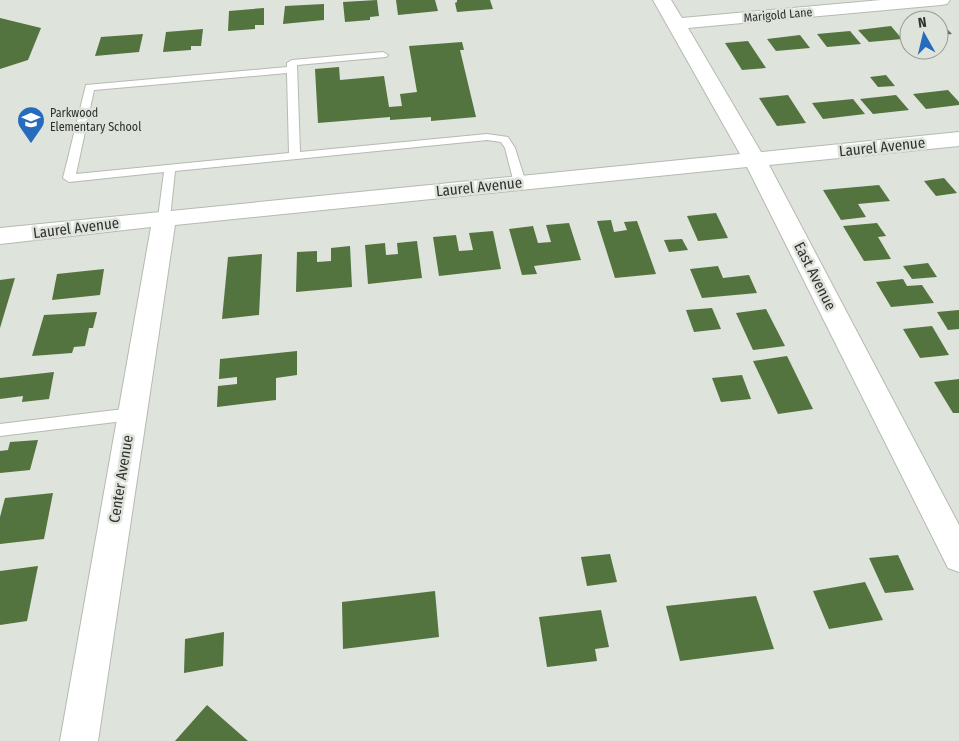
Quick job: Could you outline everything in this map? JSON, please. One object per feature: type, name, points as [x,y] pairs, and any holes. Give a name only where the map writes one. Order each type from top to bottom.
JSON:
[{"type":"street","name":"East Avenue","points":[[662,0],[755,160],[959,558]]},
{"type":"street","name":"Marigold Lane","points":[[675,24],[941,0]]},
{"type":"street","name":"Laurel Avenue","points":[[0,236],[959,139]]},
{"type":"street","name":"Center Avenue","points":[[78,741],[164,218]]},
{"type":"lane","points":[[295,156],[292,63],[383,55]]},
{"type":"lane","points":[[292,70],[90,87],[69,178],[487,137],[504,139],[510,148],[520,183]]},
{"type":"lane","points":[[164,218],[170,168]]},
{"type":"lane","points":[[0,430],[132,414]]},
{"type":"building","points":[[377,0],[379,16],[370,17],[370,20],[345,22],[343,2]]},
{"type":"building","points":[[396,0],[435,0],[438,11],[398,15]]},
{"type":"building","points":[[457,0],[490,0],[493,9],[457,12],[455,3]]},
{"type":"building","points":[[324,4],[324,20],[283,24],[285,6]]},
{"type":"building","points":[[264,8],[264,25],[255,25],[255,29],[228,31],[229,11]]},
{"type":"building","points":[[0,18],[41,28],[28,60],[0,69]]},
{"type":"building","points":[[891,26],[899,35],[899,39],[869,42],[858,30]]},
{"type":"building","points":[[203,29],[201,46],[191,46],[191,50],[163,52],[166,32]]},
{"type":"building","points":[[850,31],[861,44],[827,47],[817,34]]},
{"type":"building","points":[[143,34],[139,52],[95,56],[101,37]]},
{"type":"building","points":[[800,35],[810,48],[776,51],[767,39]]},
{"type":"building","points":[[748,41],[766,68],[742,70],[725,43]]},
{"type":"building","points":[[462,42],[464,50],[460,50],[476,117],[431,121],[431,117],[390,120],[390,117],[318,123],[315,69],[339,67],[340,80],[384,76],[389,107],[402,106],[400,94],[417,92],[409,46]]},
{"type":"building","points":[[886,75],[895,86],[878,87],[870,77]]},
{"type":"building","points":[[948,90],[959,102],[959,105],[926,109],[913,94]]},
{"type":"building","points":[[788,95],[806,123],[777,126],[759,98]]},
{"type":"building","points":[[896,95],[909,110],[873,114],[860,99]]},
{"type":"building","points":[[853,99],[865,114],[823,119],[812,103]]},
{"type":"building","points":[[944,178],[957,193],[936,196],[924,181]]},
{"type":"building","points":[[879,185],[890,201],[858,204],[866,217],[841,220],[823,190]]},
{"type":"building","points":[[716,213],[728,238],[698,241],[687,216]]},
{"type":"building","points":[[611,220],[614,232],[627,230],[624,222],[637,221],[656,274],[615,278],[597,221]]},
{"type":"building","points":[[569,223],[581,260],[534,266],[537,274],[522,275],[509,229],[533,226],[538,243],[551,242],[546,225]]},
{"type":"building","points":[[877,223],[886,236],[878,237],[891,259],[864,261],[843,226]]},
{"type":"building","points":[[493,231],[501,269],[439,276],[433,237],[456,235],[459,251],[473,250],[469,233]]},
{"type":"building","points":[[682,239],[688,250],[669,252],[664,240]]},
{"type":"building","points":[[417,241],[422,278],[368,284],[365,245],[385,243],[386,255],[398,254],[397,243]]},
{"type":"building","points":[[350,246],[352,287],[296,292],[297,252],[317,251],[317,262],[331,261],[331,248]]},
{"type":"building","points":[[262,254],[259,315],[222,319],[228,257]]},
{"type":"building","points":[[928,263],[937,277],[912,279],[903,266]]},
{"type":"building","points":[[718,266],[723,278],[749,275],[757,293],[702,298],[690,269]]},
{"type":"building","points":[[104,269],[100,295],[52,300],[57,274]]},
{"type":"building","points":[[15,278],[0,328],[0,280]]},
{"type":"building","points":[[903,279],[907,286],[922,285],[934,303],[891,307],[876,282]]},
{"type":"building","points":[[712,308],[721,329],[694,332],[686,310]]},
{"type":"building","points":[[766,309],[785,346],[753,350],[736,313]]},
{"type":"building","points":[[959,310],[959,329],[948,330],[937,312]]},
{"type":"building","points":[[97,312],[93,328],[89,328],[85,346],[74,347],[72,353],[32,356],[44,315]]},
{"type":"building","points":[[932,326],[949,355],[920,358],[903,329]]},
{"type":"building","points":[[297,351],[297,375],[276,378],[276,400],[217,407],[218,386],[237,384],[237,377],[219,379],[220,359]]},
{"type":"building","points":[[787,356],[813,409],[778,414],[753,361]]},
{"type":"building","points":[[54,372],[49,399],[22,402],[23,396],[0,399],[0,378]]},
{"type":"building","points":[[742,375],[751,399],[721,402],[712,378]]},
{"type":"building","points":[[959,379],[959,413],[953,413],[934,382]]},
{"type":"building","points":[[38,440],[30,470],[0,473],[0,451],[8,450],[10,442]]},
{"type":"building","points":[[53,493],[44,539],[0,544],[0,517],[5,498]]},
{"type":"building","points":[[610,554],[617,582],[587,586],[581,557]]},
{"type":"building","points":[[898,555],[914,590],[885,593],[869,558]]},
{"type":"building","points":[[38,566],[27,621],[0,625],[0,571]]},
{"type":"building","points":[[865,582],[883,620],[829,629],[813,591]]},
{"type":"building","points":[[435,591],[439,637],[343,649],[342,602]]},
{"type":"building","points":[[756,596],[774,649],[680,661],[666,606]]},
{"type":"building","points":[[601,610],[609,647],[595,649],[597,661],[547,667],[539,617]]},
{"type":"building","points":[[224,632],[223,666],[184,673],[185,639]]},
{"type":"building","points":[[207,705],[248,741],[175,741]]},
{"type":"place","name":"Parkwood Elementary School","points":[[31,144]]}]
